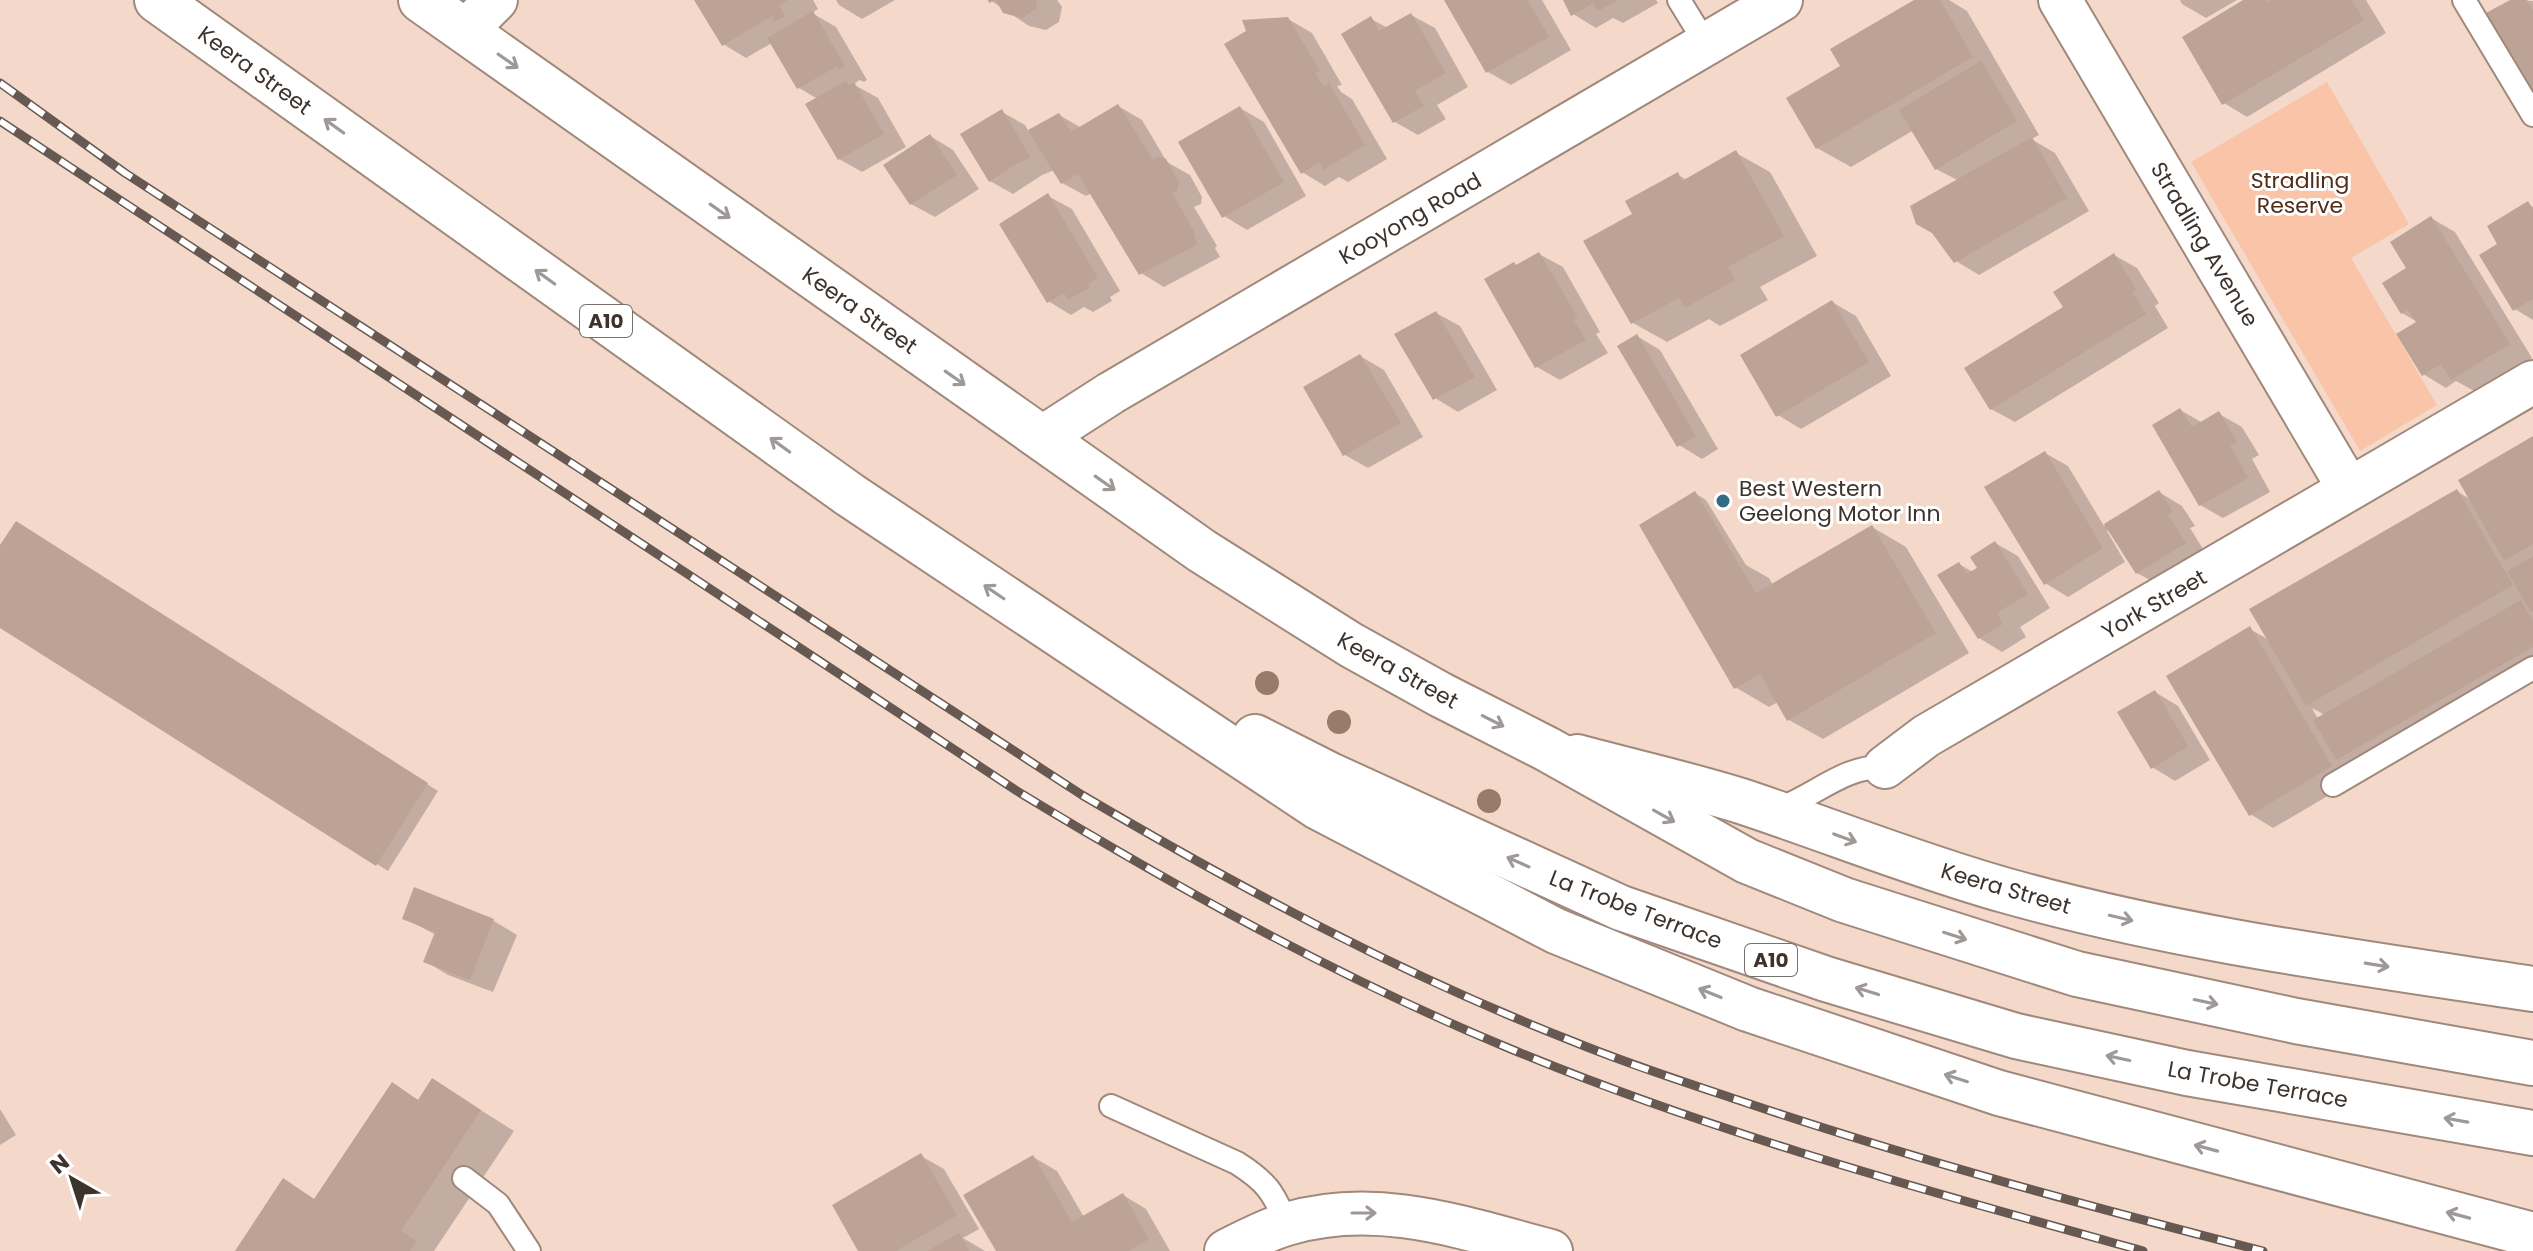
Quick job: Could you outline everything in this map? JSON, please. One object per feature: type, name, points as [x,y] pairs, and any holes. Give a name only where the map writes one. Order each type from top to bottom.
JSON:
[{"type":"main road","name":"Keera Street","points":[[157,0],[850,495],[1059,636]]},
{"type":"main road","name":"Keera Street","points":[[421,0],[1202,551],[1351,645],[1547,749],[1738,800],[2005,890],[2122,919],[2233,941],[2533,989]]},
{"type":"main road","name":"La Trobe Terrace","points":[[1059,636],[1330,775],[1621,908],[1826,979],[2016,1036],[2187,1073],[2533,1133]]},
{"type":"main road","points":[[1059,636],[1318,807],[1556,931],[1748,1009],[1999,1093],[2533,1235]]},
{"type":"main road","points":[[1547,749],[1747,861],[1844,900],[1945,933],[2077,974],[2296,1021],[2533,1063]]},
{"type":"street","points":[[465,31],[496,0]]},
{"type":"street","name":"Kooyong Road","points":[[1041,438],[1111,393],[1781,0]]},
{"type":"street","name":"Stradling Avenue","points":[[2060,0],[2349,489]]},
{"type":"street","name":"York Street","points":[[1885,767],[1926,736],[2533,382]]},
{"type":"street","points":[[1226,1251],[1292,1238],[1318,1216],[1355,1212],[1402,1215],[1551,1251]]},
{"type":"lane","points":[[1679,0],[1706,44]]},
{"type":"lane","points":[[2464,0],[2533,115]]},
{"type":"lane","points":[[2333,785],[2533,668]]},
{"type":"lane","name":"York Street","points":[[1771,812],[1804,799],[1854,770],[1885,767]]},
{"type":"lane","points":[[1111,1106],[1252,1172],[1273,1193],[1292,1238]]},
{"type":"lane","points":[[464,1178],[498,1204],[529,1251]]},
{"type":"green space","name":"Stradling Reserve","points":[[2327,82],[2409,224],[2351,258],[2437,405],[2360,451],[2191,162]]},
{"type":"building","points":[[694,0],[788,0],[779,5],[785,16],[775,22],[772,16],[722,46]]},
{"type":"building","points":[[996,0],[1037,0],[1036,9],[1022,18],[1003,13]]},
{"type":"building","points":[[1444,0],[1528,0],[1549,37],[1486,73]]},
{"type":"building","points":[[1563,0],[1618,0],[1598,11],[1593,3],[1571,16]]},
{"type":"building","points":[[1914,0],[1940,0],[1973,57],[1816,149],[1786,98],[1840,66],[1830,49]]},
{"type":"building","points":[[2243,0],[2352,0],[2364,20],[2222,105],[2182,37]]},
{"type":"building","points":[[2510,0],[2527,0],[2533,11],[2533,96],[2486,13]]},
{"type":"building","points":[[813,11],[845,66],[839,70],[838,66],[797,89],[767,38]]},
{"type":"building","points":[[1411,13],[1446,73],[1415,91],[1424,106],[1393,123],[1341,34],[1371,16],[1379,31]]},
{"type":"building","points":[[1288,17],[1320,71],[1315,73],[1324,87],[1329,83],[1365,145],[1323,170],[1319,162],[1301,174],[1224,44],[1246,31],[1242,20]]},
{"type":"building","points":[[1981,61],[2017,121],[1935,170],[1899,110]]},
{"type":"building","points":[[846,81],[849,85],[854,82],[884,134],[838,160],[805,104]]},
{"type":"building","points":[[1118,104],[1153,160],[1157,156],[1166,159],[1179,182],[1177,191],[1172,193],[1198,244],[1139,275],[1078,174],[1061,184],[1028,130],[1059,113],[1071,132]]},
{"type":"building","points":[[1240,106],[1284,182],[1222,218],[1178,142]]},
{"type":"building","points":[[1002,109],[1031,158],[989,182],[960,134]]},
{"type":"building","points":[[930,134],[957,175],[910,205],[883,165]]},
{"type":"building","points":[[2032,137],[2067,198],[1954,263],[1932,233],[1916,224],[1910,206]]},
{"type":"building","points":[[1736,150],[1784,236],[1728,267],[1735,280],[1685,308],[1679,298],[1631,324],[1583,241],[1632,214],[1625,201],[1678,172],[1682,181]]},
{"type":"building","points":[[1048,193],[1098,278],[1088,284],[1090,287],[1068,300],[1064,293],[1047,303],[999,224]]},
{"type":"building","points":[[2528,201],[2533,210],[2533,299],[2513,311],[2479,255],[2497,244],[2487,226]]},
{"type":"building","points":[[2431,216],[2510,344],[2451,380],[2441,364],[2422,376],[2396,334],[2416,322],[2408,310],[2401,314],[2382,283],[2406,268],[2390,242]]},
{"type":"building","points":[[1539,252],[1578,318],[1574,320],[1586,340],[1535,368],[1484,279]]},
{"type":"building","points":[[2114,253],[2136,289],[2133,293],[2146,314],[1990,410],[1964,368],[2063,307],[2053,292]]},
{"type":"building","points":[[1832,300],[1869,362],[1776,417],[1740,355]]},
{"type":"building","points":[[1436,311],[1475,377],[1433,400],[1394,334]]},
{"type":"building","points":[[1637,334],[1696,436],[1677,447],[1617,346]]},
{"type":"building","points":[[1360,354],[1401,423],[1343,456],[1303,387]]},
{"type":"building","points":[[2180,408],[2192,427],[2219,411],[2237,442],[2230,445],[2248,478],[2199,506],[2152,425]]},
{"type":"building","points":[[2533,436],[2533,544],[2504,561],[2458,480]]},
{"type":"building","points":[[2045,451],[2103,548],[2044,585],[1984,487]]},
{"type":"building","points":[[2457,489],[2513,585],[2306,706],[2249,609]]},
{"type":"building","points":[[2159,490],[2173,512],[2168,515],[2186,543],[2136,574],[2104,524]]},
{"type":"building","points":[[1695,491],[1756,593],[1872,525],[1936,633],[1787,721],[1760,674],[1734,689],[1639,525]]},
{"type":"building","points":[[16,521],[428,783],[376,866],[0,628],[0,545]]},
{"type":"building","points":[[1995,541],[2028,594],[1997,613],[2003,624],[1978,639],[1937,575],[1959,562],[1966,574],[1977,568],[1970,557]]},
{"type":"building","points":[[2533,556],[2533,611],[2531,613],[2507,571]]},
{"type":"building","points":[[2521,600],[2533,621],[2533,647],[2336,760],[2313,720]]},
{"type":"building","points":[[2250,626],[2332,766],[2249,816],[2166,676]]},
{"type":"building","points":[[2155,690],[2188,746],[2151,769],[2117,712]]},
{"type":"building","points":[[414,887],[494,919],[470,980],[423,962],[435,932],[402,919]]},
{"type":"building","points":[[432,1078],[481,1110],[401,1231],[417,1241],[410,1251],[235,1251],[283,1178],[314,1199],[392,1082],[418,1100]]},
{"type":"building","points":[[921,1153],[957,1215],[896,1251],[858,1251],[832,1205]]},
{"type":"building","points":[[1033,1155],[1072,1222],[1123,1193],[1149,1239],[1128,1251],[996,1251],[963,1195]]},
{"type":"building","points":[[959,1233],[969,1251],[927,1251]]},
{"type":"railway","points":[[0,83],[125,173],[1082,795],[1322,928],[1508,1015],[1656,1072],[1935,1162],[2263,1251]]},
{"type":"railway","points":[[0,121],[1017,791],[1256,928],[1442,1020],[1662,1107],[1821,1159],[2143,1251]]},
{"type":"place","name":"Best Western Geelong Motor Inn","points":[[1723,501]]}]
